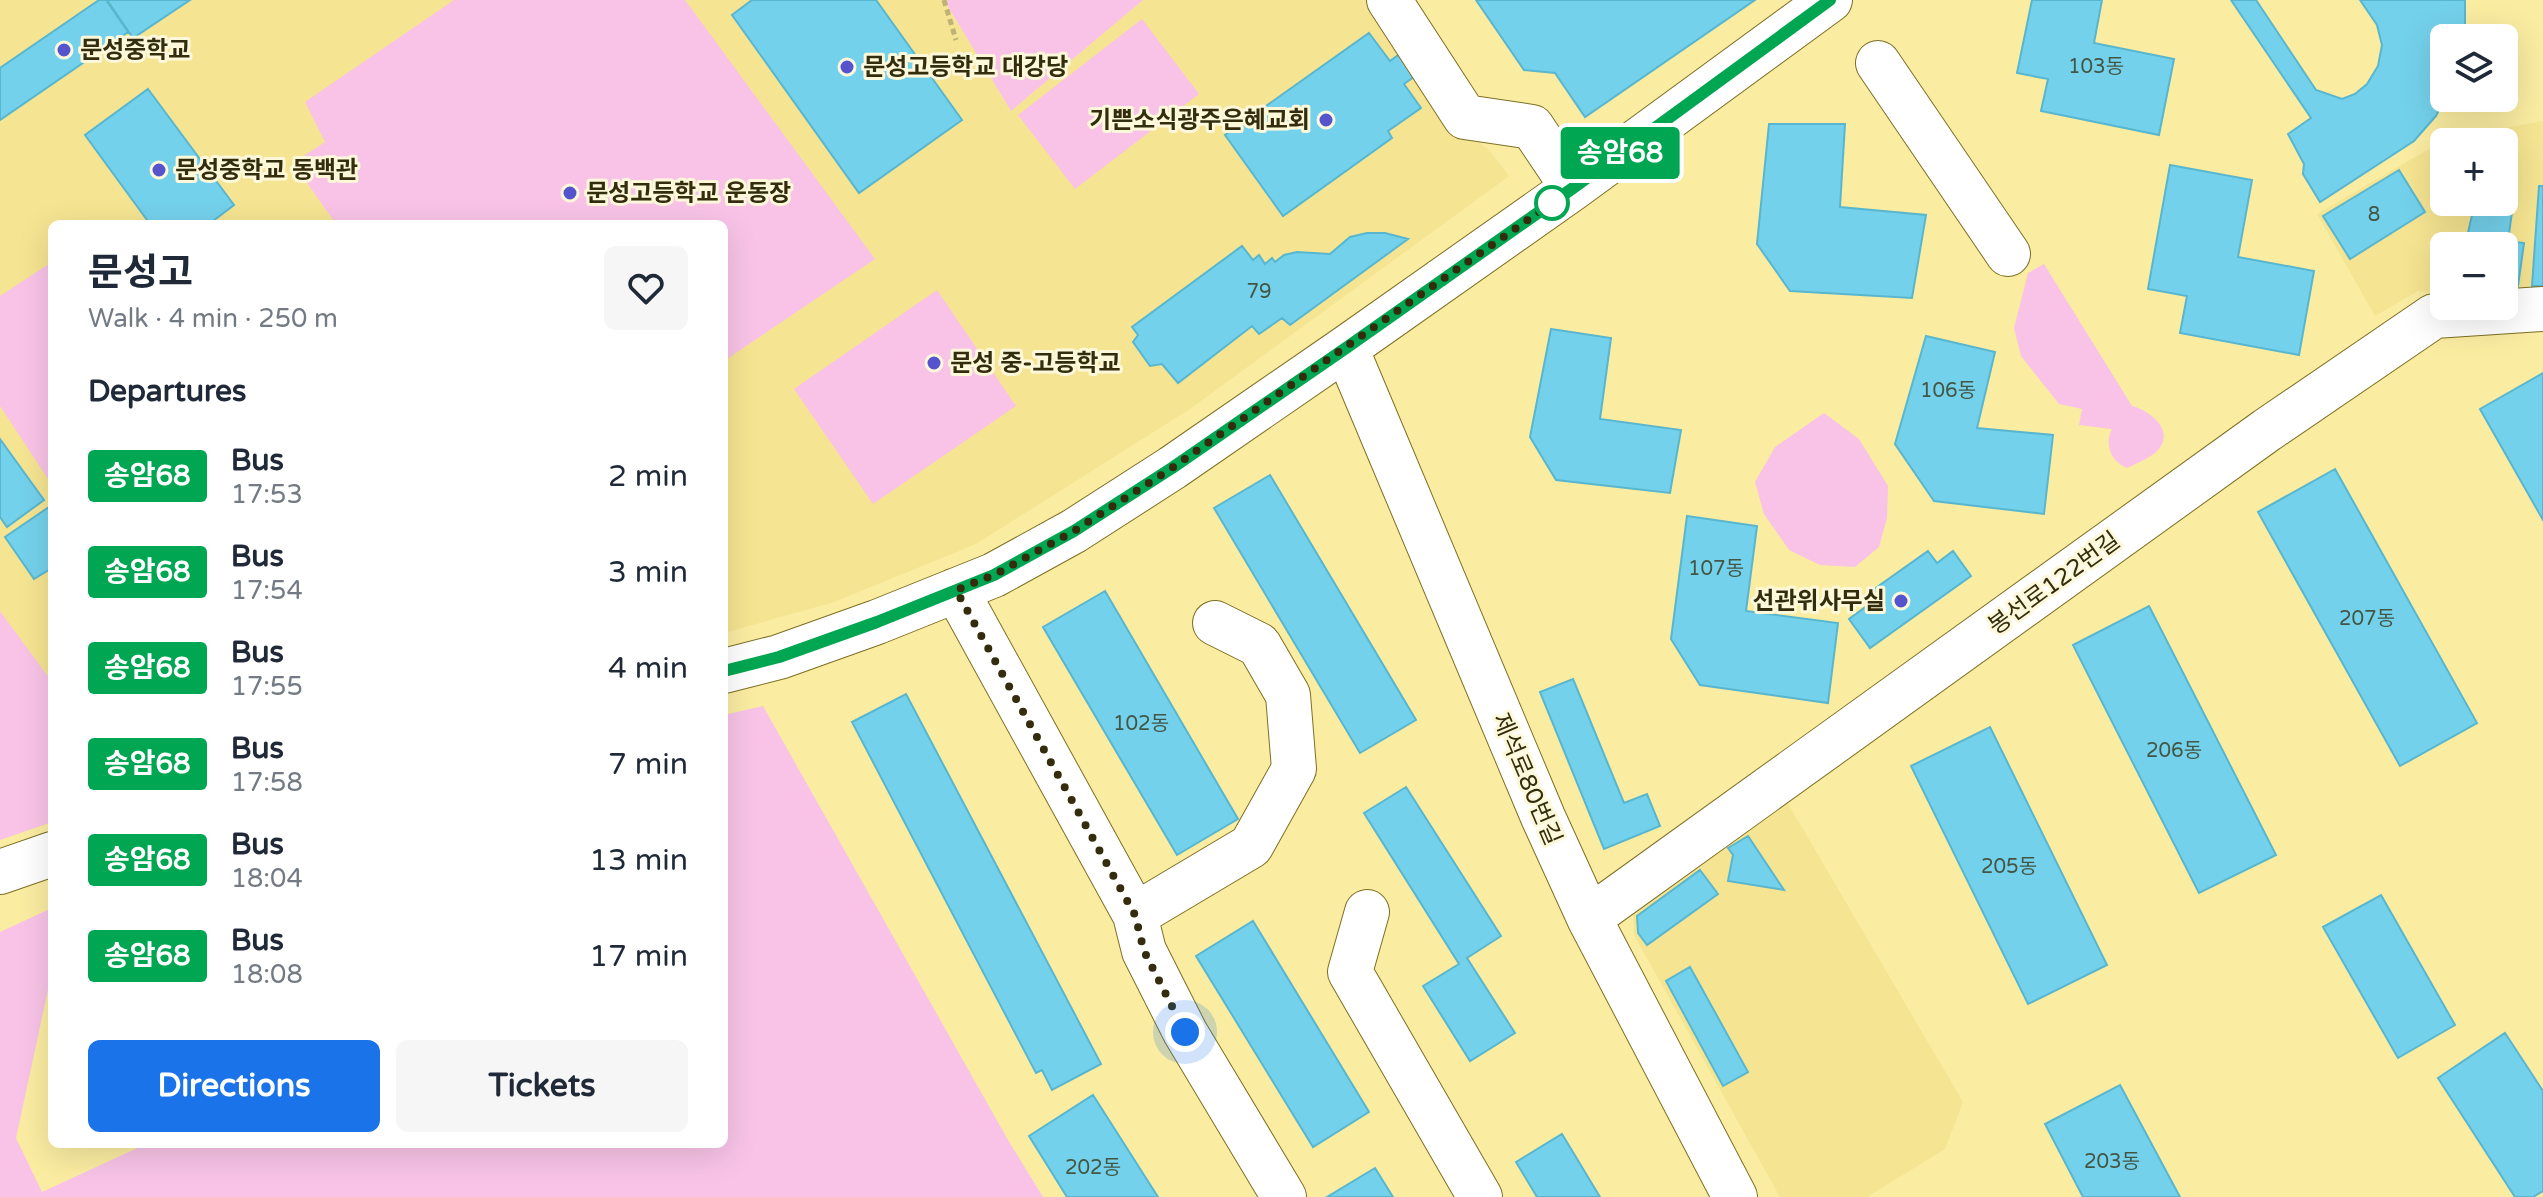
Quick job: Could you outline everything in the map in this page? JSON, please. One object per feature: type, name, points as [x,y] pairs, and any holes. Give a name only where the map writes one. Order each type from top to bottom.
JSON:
[{"type":"street","points":[[1389,0],[1465,117],[1532,127],[1573,188]]},
{"type":"street","points":[[728,670],[837,638],[994,575],[1074,531],[1172,468],[1346,348],[1573,188],[1830,0]]},
{"type":"street","points":[[1878,63],[2008,254]]},
{"type":"street","name":"봉선로122번길","points":[[1589,918],[2267,430],[2434,316],[2543,309]]},
{"type":"street","name":"제석로80번길","points":[[1346,348],[1543,817],[1589,918],[1735,1197]]},
{"type":"street","points":[[956,590],[1135,915],[1144,951],[1185,1032],[1284,1197]]},
{"type":"street","points":[[1135,915],[1251,846],[1294,769],[1288,695],[1259,645],[1215,623]]},
{"type":"street","points":[[0,872],[48,855]]},
{"type":"street","points":[[1367,912],[1350,972],[1480,1197]]},
{"type":"path","points":[[944,0],[956,40]]},
{"type":"shaded area","name":"문성 중-고등학교","points":[[0,0],[944,0],[1011,111],[1143,0],[1374,0],[1445,116],[1489,150],[1509,176],[1190,409],[976,544],[834,602],[728,632],[728,220],[48,220],[48,677],[0,611]]},
{"type":"shaded area","name":"문성고등학교 운동장","points":[[454,0],[685,0],[875,259],[728,358],[728,220],[333,220],[293,163],[325,142],[305,102]]},
{"type":"shaded area","points":[[944,0],[1143,0],[1011,111]]},
{"type":"shaded area","points":[[1142,19],[1199,94],[1075,189],[1018,115]]},
{"type":"shaded area","points":[[2543,121],[2543,290],[2518,291],[2518,232],[2430,232],[2430,292],[2418,291],[2375,316],[2317,214],[2430,148],[2430,216],[2518,216],[2518,128],[2504,128]]},
{"type":"shaded area","points":[[2044,264],[2132,406],[2147,412],[2163,430],[2162,444],[2156,452],[2127,468],[2110,452],[2112,429],[2079,425],[2082,409],[2059,404],[2021,356],[2014,328],[2028,273]]},
{"type":"shaded area","points":[[48,265],[48,479],[0,406],[0,296]]},
{"type":"shaded area","points":[[937,290],[1016,406],[873,504],[794,389]]},
{"type":"shaded area","points":[[1824,413],[1859,439],[1888,486],[1887,518],[1879,547],[1855,567],[1820,565],[1789,550],[1764,514],[1755,482],[1775,447]]},
{"type":"shaded area","points":[[0,611],[48,677],[48,823],[0,840]]},
{"type":"shaded area","points":[[763,706],[1043,1197],[0,1197],[0,932],[48,910],[48,990],[16,1138],[42,1192],[137,1148],[728,1148],[728,714]]},
{"type":"shaded area","points":[[1787,802],[1963,1102],[1945,1149],[1867,1197],[1780,1197],[1634,935],[1633,914]]},
{"type":"building","name":"문성중학교","points":[[99,0],[106,0],[128,32],[0,120],[0,68]]},
{"type":"building","points":[[107,0],[190,0],[133,38]]},
{"type":"building","name":"문성고등학교 대강당","points":[[752,0],[876,0],[962,120],[859,193],[732,15]]},
{"type":"building","points":[[1476,0],[1755,0],[1585,117],[1555,73],[1524,70]]},
{"type":"building","points":[[2032,0],[2102,0],[2094,43],[2174,59],[2159,135],[2041,111],[2048,79],[2017,73]]},
{"type":"building","points":[[2231,0],[2256,0],[2316,90],[2342,99],[2355,94],[2367,84],[2378,66],[2382,45],[2377,25],[2360,0],[2465,0],[2465,24],[2430,24],[2430,112],[2438,112],[2436,116],[2414,141],[2320,202],[2303,174],[2304,164],[2288,134],[2311,118]]},
{"type":"building","name":"기쁜소식광주은혜교회","points":[[1369,33],[1390,61],[1405,50],[1421,72],[1404,84],[1421,108],[1388,131],[1392,138],[1283,216],[1225,135]]},
{"type":"building","name":"문성중학교 동백관","points":[[148,89],[234,205],[214,220],[147,220],[85,135]]},
{"type":"building","points":[[1769,124],[1845,124],[1840,207],[1926,215],[1912,298],[1790,291],[1757,244]]},
{"type":"building","points":[[2170,165],[2252,180],[2238,257],[2314,271],[2299,355],[2180,333],[2187,296],[2148,289]]},
{"type":"building","points":[[2399,170],[2425,212],[2350,259],[2323,216]]},
{"type":"building","points":[[2539,186],[2543,186],[2543,286],[2532,286]]},
{"type":"building","points":[[2472,216],[2511,216],[2509,232],[2468,232]]},
{"type":"building","points":[[1385,233],[1408,239],[1290,325],[1282,318],[1259,334],[1252,326],[1178,383],[1162,364],[1150,366],[1133,342],[1138,335],[1132,327],[1242,246],[1253,260],[1259,255],[1265,264],[1272,258],[1275,262],[1284,255],[1297,252],[1330,254],[1350,237]]},
{"type":"building","points":[[2518,242],[2524,243],[2518,286]]},
{"type":"building","points":[[1551,329],[1611,338],[1600,419],[1681,430],[1670,493],[1556,480],[1530,437]]},
{"type":"building","points":[[1926,336],[1995,352],[1977,428],[2053,435],[2044,514],[1934,501],[1895,444]]},
{"type":"building","points":[[2543,373],[2543,520],[2480,409]]},
{"type":"building","points":[[0,439],[44,500],[7,527],[0,517]]},
{"type":"building","points":[[2335,469],[2477,723],[2400,766],[2258,512]]},
{"type":"building","points":[[1270,475],[1416,720],[1360,753],[1214,508]]},
{"type":"building","points":[[48,508],[48,570],[34,579],[5,537]]},
{"type":"building","points":[[1687,516],[1757,526],[1746,611],[1838,623],[1828,703],[1700,685],[1671,639]]},
{"type":"building","name":"선관위사무실","points":[[1928,551],[1937,563],[1953,551],[1971,576],[1870,648],[1849,619],[1868,605],[1863,597]]},
{"type":"building","points":[[1105,591],[1238,819],[1177,855],[1043,627]]},
{"type":"building","points":[[2149,606],[2276,855],[2199,893],[2073,645]]},
{"type":"building","points":[[1573,679],[1624,803],[1647,794],[1660,826],[1604,849],[1540,692]]},
{"type":"building","points":[[906,694],[1101,1064],[1052,1090],[1042,1070],[1036,1073],[852,722]]},
{"type":"building","points":[[1990,727],[2107,965],[2028,1004],[1911,766]]},
{"type":"building","points":[[1406,787],[1501,936],[1467,958],[1515,1033],[1470,1061],[1423,986],[1459,964],[1364,813]]},
{"type":"building","points":[[1748,836],[1784,890],[1728,881],[1733,855],[1728,848]]},
{"type":"building","points":[[1700,870],[1718,894],[1647,945],[1638,933],[1637,916]]},
{"type":"building","points":[[2381,895],[2455,1025],[2398,1058],[2323,927]]},
{"type":"building","points":[[1253,921],[1369,1112],[1313,1147],[1196,956]]},
{"type":"building","points":[[1690,967],[1748,1072],[1723,1086],[1666,981]]},
{"type":"building","points":[[2505,1033],[2543,1091],[2543,1191],[2533,1197],[2515,1197],[2438,1078]]},
{"type":"building","points":[[2120,1085],[2180,1197],[2083,1197],[2045,1124]]},
{"type":"building","points":[[1093,1095],[1158,1197],[1067,1197],[1029,1136]]},
{"type":"building","points":[[1562,1134],[1600,1197],[1537,1197],[1516,1162]]},
{"type":"building","points":[[1375,1168],[1393,1197],[1327,1197]]},
{"type":"bus line","name":"송암68","points":[[728,670],[779,657],[877,622],[994,575],[1074,531],[1172,468],[1346,348],[1573,188],[1830,0]]},
{"type":"place","name":"문성중학교","points":[[64,50]]},
{"type":"place","name":"문성고등학교 대강당","points":[[847,67]]},
{"type":"place","name":"기쁜소식광주은혜교회","points":[[1326,120]]},
{"type":"place","name":"문성중학교 동백관","points":[[159,170]]},
{"type":"place","name":"문성고등학교 운동장","points":[[570,193]]},
{"type":"place","name":"문성 중-고등학교","points":[[934,363]]},
{"type":"place","name":"선관위사무실","points":[[1901,601]]},
{"type":"route","points":[[1185,1032],[1144,951],[1135,915],[956,590],[994,575],[1074,531],[1172,468],[1552,203]]}]
